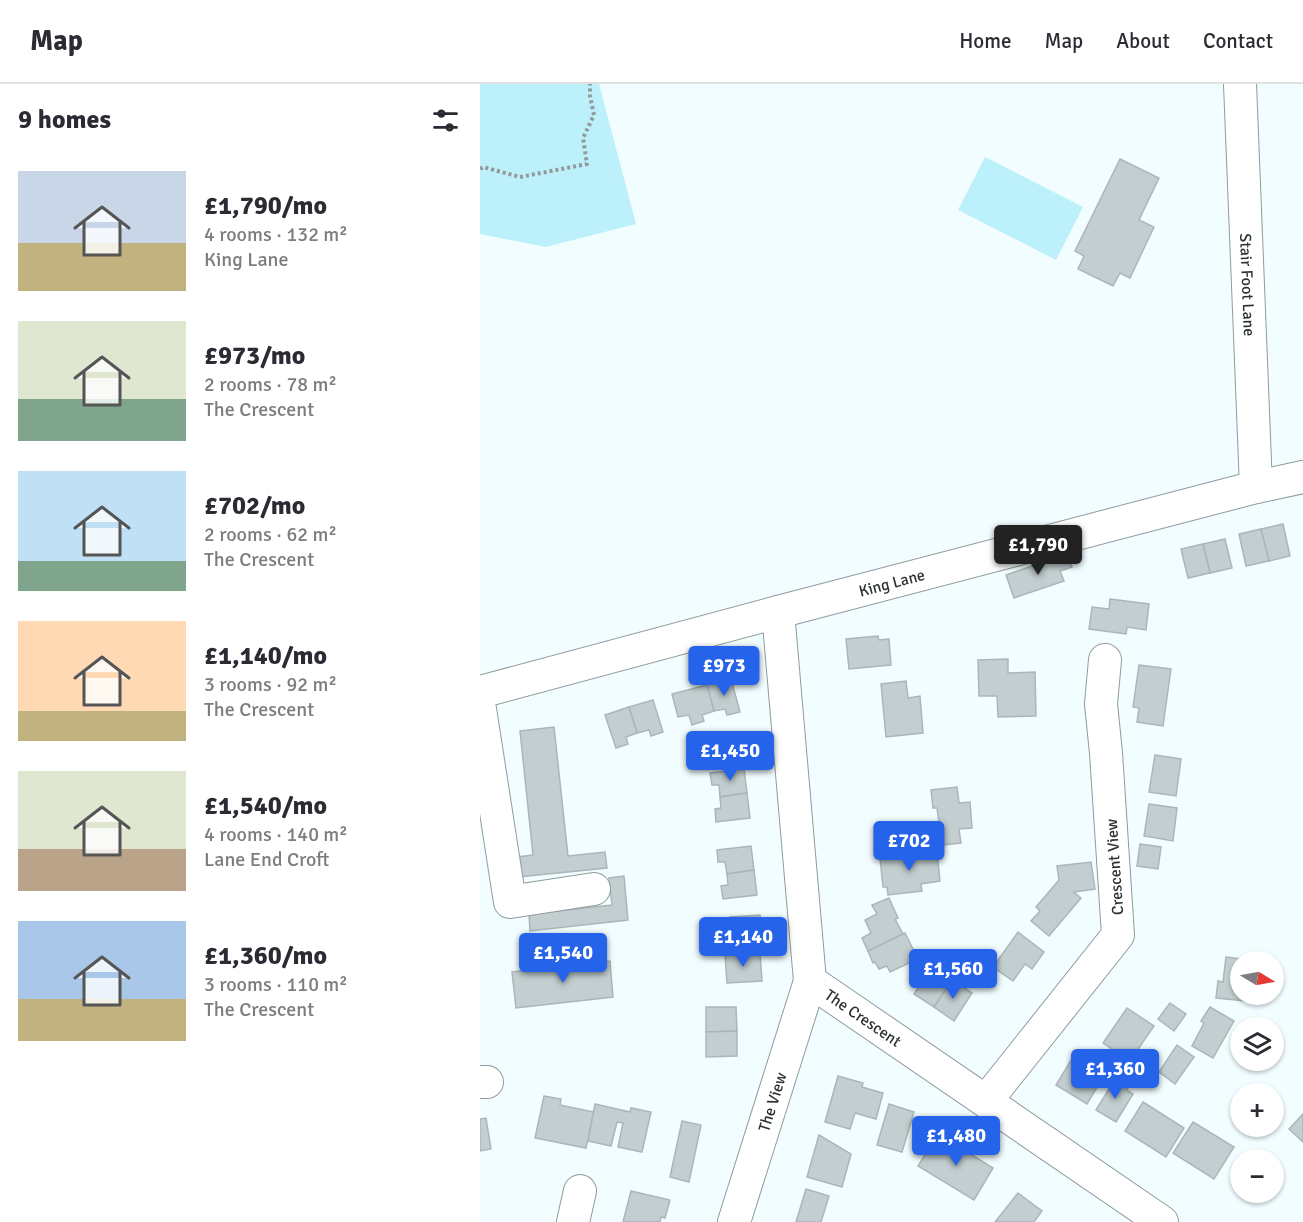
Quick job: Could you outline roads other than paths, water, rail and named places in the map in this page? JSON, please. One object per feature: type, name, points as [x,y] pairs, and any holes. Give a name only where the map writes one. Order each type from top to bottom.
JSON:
[{"type":"street","name":"Stair Foot Lane","points":[[1240,84],[1256,487]]},
{"type":"street","name":"King Lane","points":[[480,692],[1256,487],[1303,477]]},
{"type":"street","name":"The Crescent","points":[[778,612],[810,981],[1162,1222]]},
{"type":"street","name":"Crescent View","points":[[986,1101],[1118,935],[1101,704],[1106,660]]},
{"type":"street","points":[[480,709],[510,902],[594,889]]},
{"type":"street","name":"The View","points":[[734,1222],[810,981]]},
{"type":"street","points":[[573,1222],[580,1191]]}]
